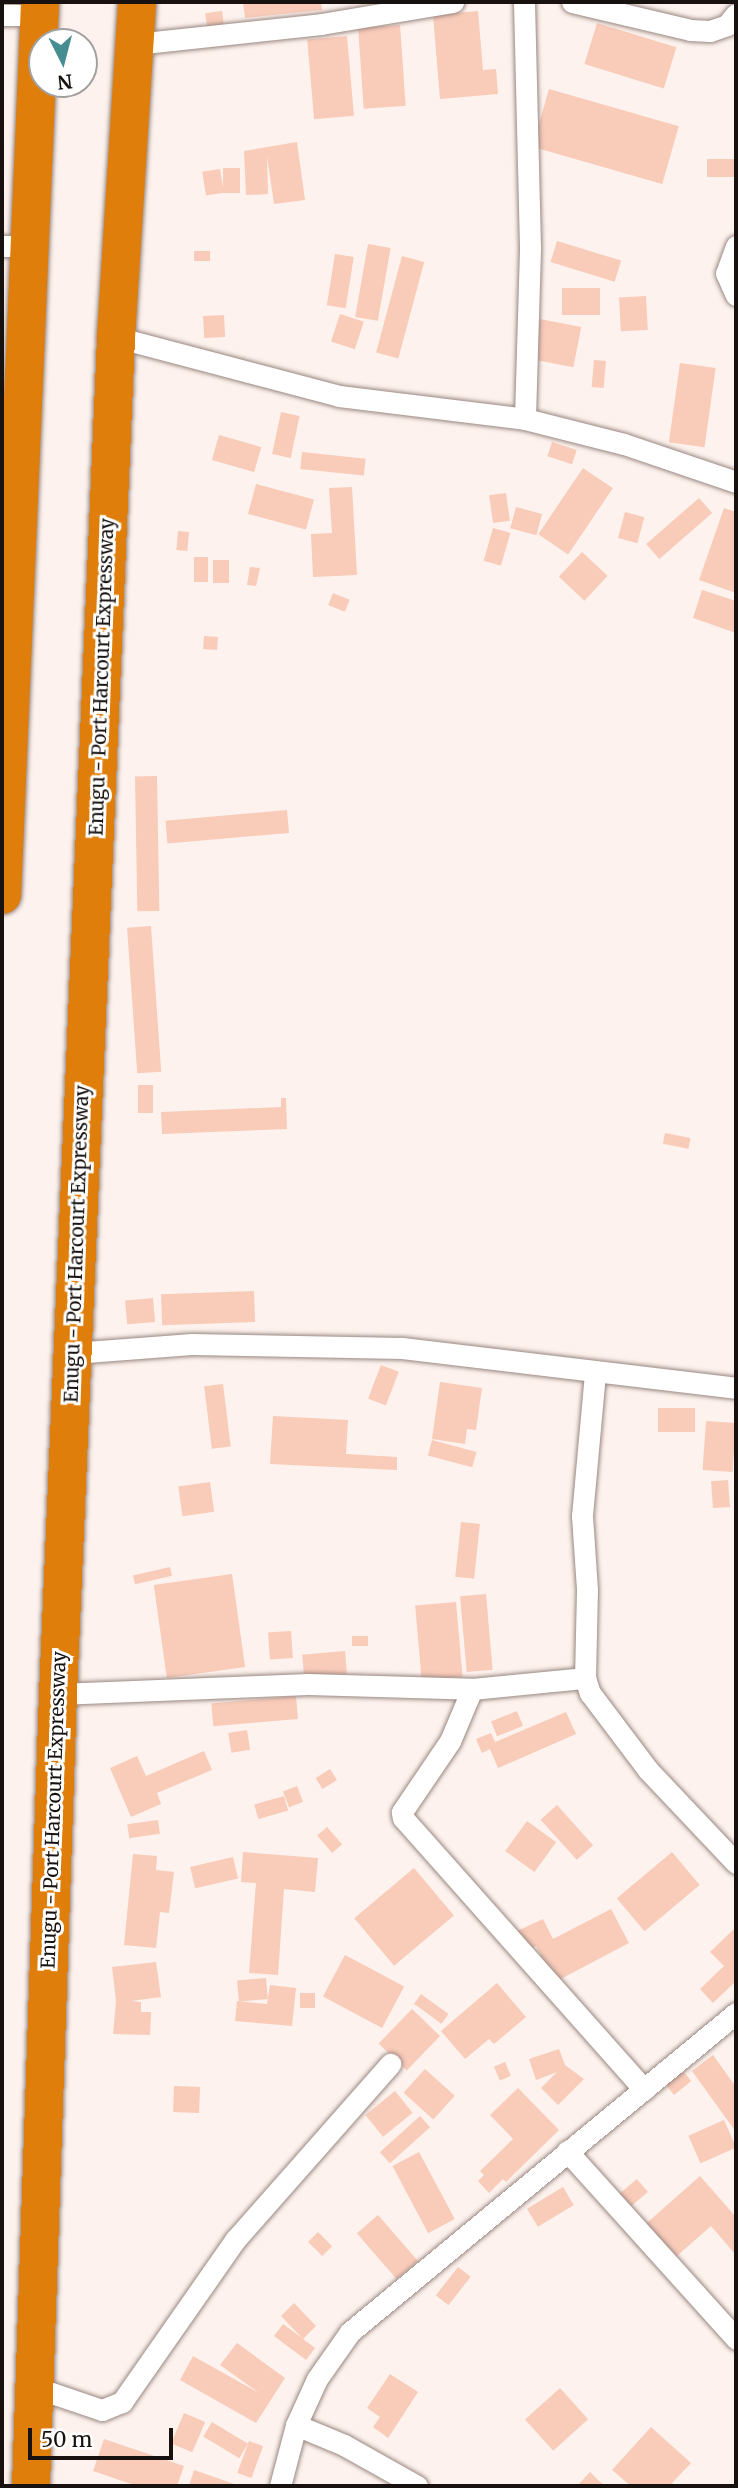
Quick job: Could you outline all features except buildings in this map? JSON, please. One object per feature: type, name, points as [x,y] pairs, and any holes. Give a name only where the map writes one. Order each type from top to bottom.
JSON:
[{"type":"highway","name":"Enugu - Port Harcourt Expressway","points":[[31,2486],[58,1695],[116,337],[137,2]]},
{"type":"highway","points":[[2,895],[16,246],[40,8]]},
{"type":"street","points":[[135,44],[321,24],[453,2]]},
{"type":"street","points":[[524,2],[530,250],[525,419]]},
{"type":"street","points":[[572,2],[690,30],[710,31],[727,25],[736,14]]},
{"type":"street","points":[[2,15],[40,8]]},
{"type":"street","points":[[736,246],[726,273],[736,295]]},
{"type":"street","points":[[116,337],[339,396],[525,419],[624,444],[736,482]]},
{"type":"street","points":[[73,1353],[192,1344],[402,1348],[736,1388]]},
{"type":"street","points":[[595,1373],[582,1516],[587,1590],[585,1678],[604,1715],[640,1760],[736,1863]]},
{"type":"street","points":[[58,1695],[308,1684],[472,1689],[585,1678]]},
{"type":"street","points":[[472,1689],[450,1741],[403,1818],[644,2089]]},
{"type":"street","points":[[280,2486],[296,2425],[331,2355],[350,2332],[736,2013]]},
{"type":"street","points":[[34,2388],[102,2410],[122,2402],[234,2240],[390,2064]]},
{"type":"street","points":[[568,2151],[736,2339]]},
{"type":"street","points":[[296,2425],[344,2445],[417,2486]]}]
